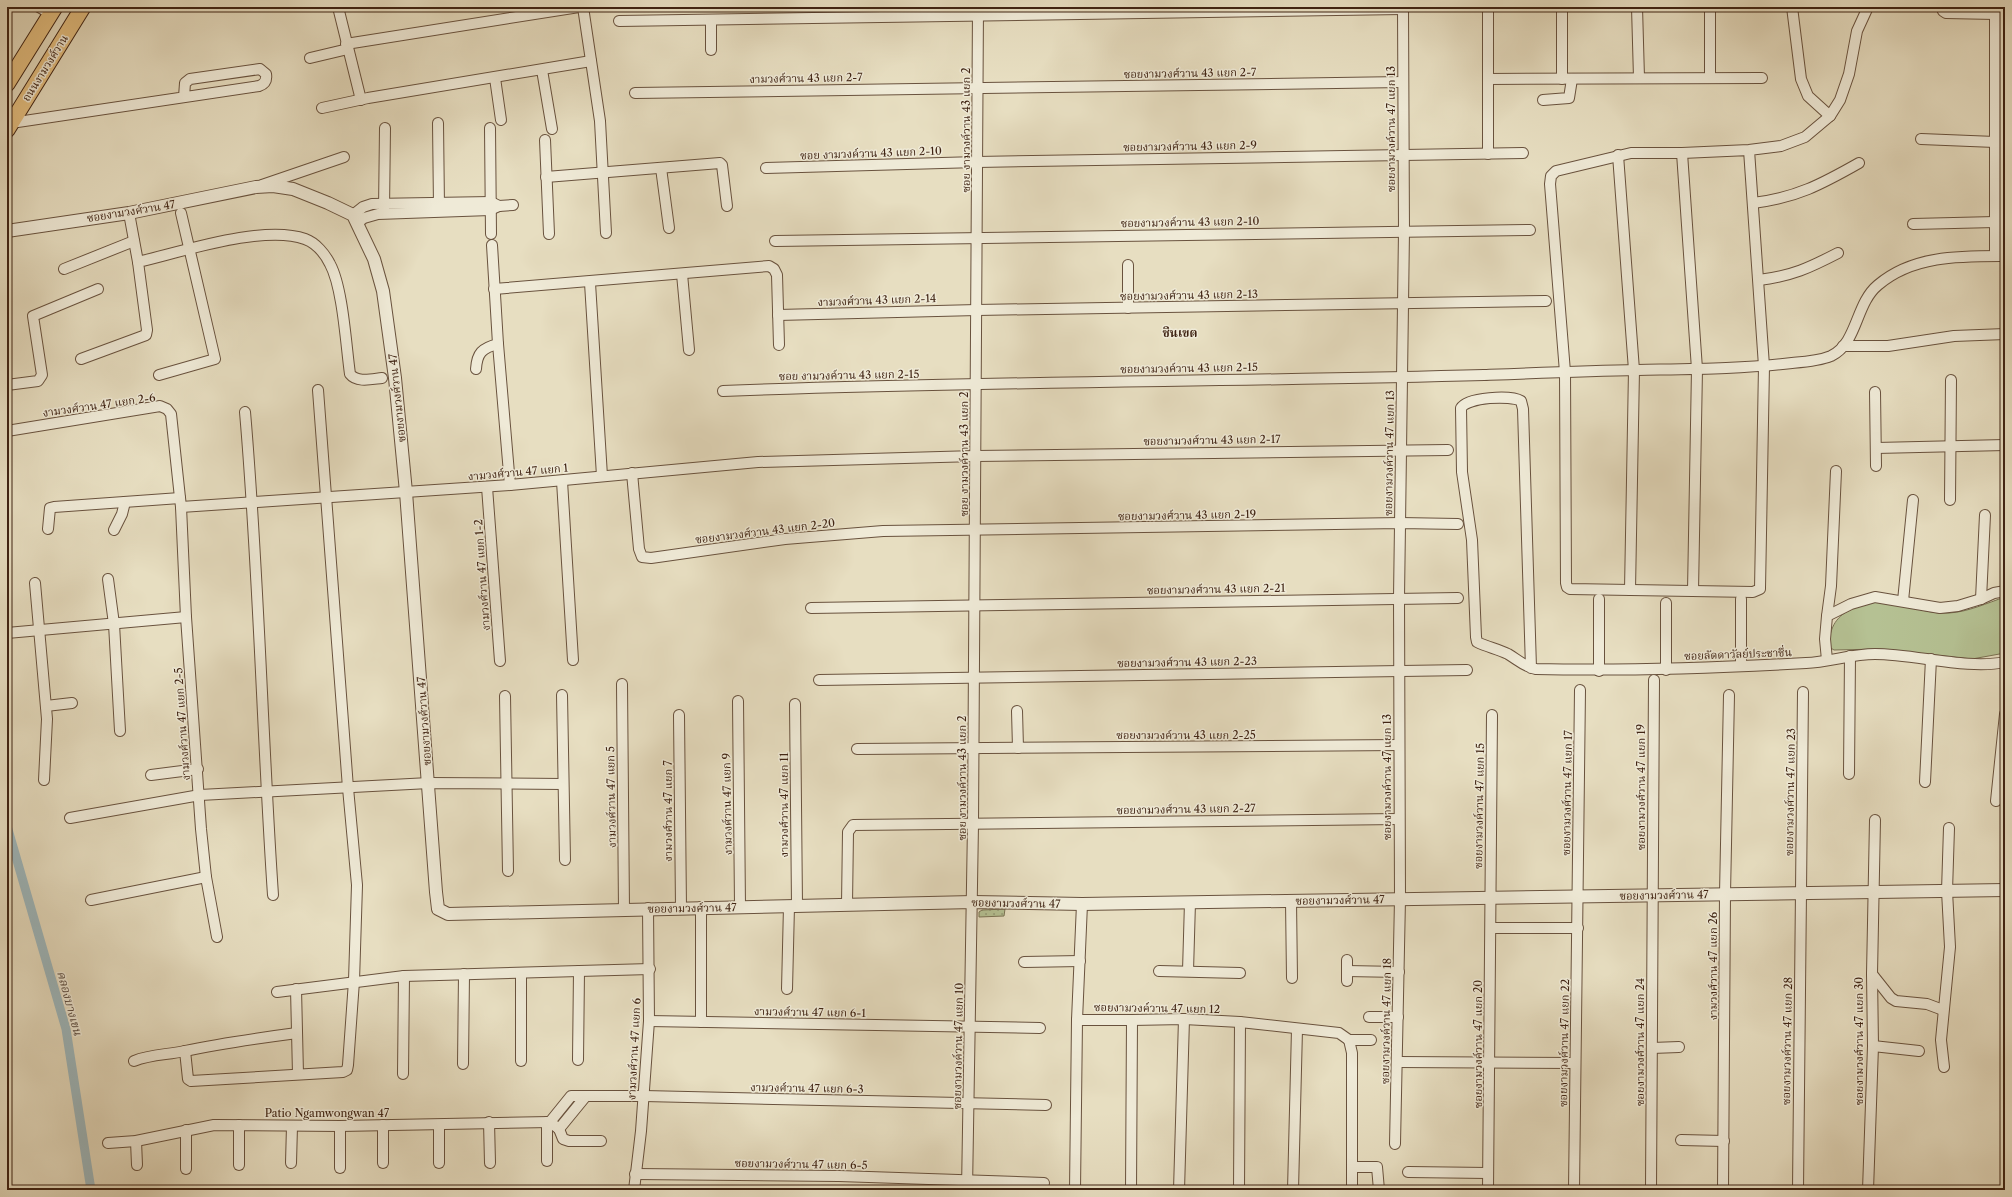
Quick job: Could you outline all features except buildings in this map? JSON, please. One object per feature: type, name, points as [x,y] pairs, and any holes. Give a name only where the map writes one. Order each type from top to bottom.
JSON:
[{"type":"main road","name":"ถนนงามวงศ์วาน","points":[[9,127],[83,7]]},
{"type":"main road","points":[[7,84],[13,66],[48,9]]},
{"type":"street","points":[[338,7],[361,100]]},
{"type":"street","points":[[310,58],[347,47],[579,7]]},
{"type":"street","points":[[583,7],[600,121],[604,173],[606,233]]},
{"type":"street","points":[[1488,7],[1488,154]]},
{"type":"street","points":[[1543,100],[1569,98],[1562,7]]},
{"type":"street","points":[[1637,7],[1639,78]]},
{"type":"street","points":[[1710,7],[1710,77]]},
{"type":"street","points":[[1792,7],[1801,79],[1804,89],[1808,96],[1830,116]]},
{"type":"street","points":[[1749,150],[1764,366],[1760,589],[1753,592],[1567,588],[1565,372],[1550,184],[1551,176],[1556,171],[1631,153],[1682,153],[1749,150],[1781,146],[1805,137],[1830,116],[1840,100],[1844,90],[1857,31],[1868,7]]},
{"type":"street","points":[[1941,7],[1946,13],[1995,10],[1995,222],[2000,256],[1941,258],[1922,262],[1892,276],[1879,284],[1868,294],[1843,346],[1888,346],[1954,336],[2005,334]]},
{"type":"street","points":[[619,21],[711,21],[978,12],[1403,8]]},
{"type":"street","name":"ซอยงามวงค์วาน 47 แยก 13","points":[[1400,899],[1399,598],[1404,231],[1403,8]]},
{"type":"street","name":"ซอย งามวงค์วาน 43 แยก 2","points":[[973,902],[978,12]]},
{"type":"street","points":[[711,21],[711,50]]},
{"type":"street","points":[[322,108],[591,61]]},
{"type":"street","points":[[9,127],[184,97],[259,86],[263,85],[266,81],[266,74],[260,70],[190,79],[185,83],[184,97]]},
{"type":"street","points":[[542,70],[552,129]]},
{"type":"street","points":[[1488,80],[1710,77],[1762,78]]},
{"type":"street","points":[[495,78],[501,120]]},
{"type":"street","name":"ซอยงามวงศ์วาน 43 แยก 2-7","points":[[978,87],[1403,82]]},
{"type":"street","name":"งามวงศ์วาน 43 แยก 2-7","points":[[635,93],[978,87]]},
{"type":"street","points":[[438,123],[439,207]]},
{"type":"street","points":[[384,208],[385,128]]},
{"type":"street","points":[[490,128],[493,206],[491,234]]},
{"type":"street","points":[[545,140],[549,234]]},
{"type":"street","points":[[1921,140],[1995,142]]},
{"type":"street","name":"ซอยงามวงศ์วาน 43 แยก 2-9","points":[[977,162],[1523,153]]},
{"type":"street","points":[[1682,153],[1697,369],[1693,591]]},
{"type":"street","points":[[1618,155],[1634,370],[1630,590]]},
{"type":"street","points":[[256,187],[344,157]]},
{"type":"street","name":"ซอย งามวงค์วาน 43 แยก 2-10","points":[[766,168],[977,162]]},
{"type":"street","points":[[1753,203],[1776,200],[1796,195],[1825,182],[1859,163]]},
{"type":"street","points":[[546,178],[721,164],[727,206]]},
{"type":"street","points":[[661,168],[669,228]]},
{"type":"street","name":"ซอยงามวงศ์วาน 47","points":[[7,231],[129,213],[256,187],[274,186],[293,189],[328,203],[355,219],[374,259],[383,291],[395,378],[406,492],[436,892],[438,909],[448,914],[648,908],[973,902],[1082,904],[2005,890]]},
{"type":"street","points":[[355,219],[371,215],[384,208],[513,205]]},
{"type":"street","points":[[81,359],[146,335],[147,330],[138,262],[129,213]]},
{"type":"street","points":[[159,374],[216,359],[181,213]]},
{"type":"street","points":[[1913,224],[1995,222]]},
{"type":"street","name":"ซอยงามวงค์วาน 43 แยก 2-10","points":[[775,241],[1530,230]]},
{"type":"street","points":[[138,262],[229,240],[265,234],[292,236],[306,240],[322,250],[331,265],[338,288],[350,374],[353,378],[359,379],[382,378]]},
{"type":"street","points":[[64,269],[134,242]]},
{"type":"street","points":[[492,245],[498,344],[510,485]]},
{"type":"street","points":[[1759,280],[1781,277],[1804,271],[1838,253]]},
{"type":"street","points":[[1128,265],[1128,308]]},
{"type":"street","points":[[494,289],[772,267],[777,275],[779,345]]},
{"type":"street","points":[[682,274],[689,350]]},
{"type":"street","points":[[590,282],[602,476]]},
{"type":"street","points":[[7,385],[38,381],[42,375],[33,316],[98,289]]},
{"type":"street","name":"ซอยงามวงศ์วาน 43 แยก 2-13","points":[[976,310],[1546,301]]},
{"type":"street","name":"งามวงศ์วาน 43 แยก 2-14","points":[[778,315],[976,310]]},
{"type":"street","points":[[476,369],[478,354],[481,350],[498,344]]},
{"type":"street","name":"ซอยงามวงค์วาน 43 แยก 2-15","points":[[976,383],[1402,377],[1697,369],[1764,366],[1826,358],[1834,354],[1843,346]]},
{"type":"street","points":[[1950,380],[1950,500]]},
{"type":"street","name":"ซอย งามวงค์วาน 43 แยก 2-15","points":[[723,391],[976,383]]},
{"type":"street","points":[[185,1051],[186,1074],[188,1079],[191,1081],[343,1072],[347,1070],[354,981],[357,885],[348,788],[318,390]]},
{"type":"street","points":[[1875,392],[1876,466]]},
{"type":"street","name":"ซอยลัดดาวัลย์ประชาชื่น","points":[[1531,668],[1523,409],[1521,401],[1513,398],[1484,398],[1467,402],[1461,408],[1462,472],[1472,540],[1478,642],[1508,654],[1531,668],[1600,671],[1666,670],[1809,663],[1850,656],[1874,654],[1931,658],[1979,664],[2005,662]]},
{"type":"street","name":"งามวงศ์วาน 47 แยก 2-6","points":[[7,431],[160,406],[167,409],[171,414],[180,502]]},
{"type":"street","points":[[245,412],[253,503],[266,792],[273,895]]},
{"type":"street","points":[[1876,448],[2005,445]]},
{"type":"street","name":"ซอยงามวงศ์วาน 43 แยก 2-17","points":[[632,473],[758,462],[976,456],[1401,449],[1448,450]]},
{"type":"street","points":[[1827,660],[1825,639],[1831,586],[1836,471]]},
{"type":"street","name":"งามวงศ์วาน 47 แยก 1","points":[[48,529],[50,508],[54,507],[125,502],[253,503],[487,487],[562,481],[632,473]]},
{"type":"street","name":"ซอยงามวงศ์วาน 43 แยก 2-20","points":[[632,473],[639,549],[642,557],[651,558],[785,539],[883,531],[975,531]]},
{"type":"street","points":[[562,481],[573,660]]},
{"type":"street","name":"งามวงศ์วาน 47 แยก 1-2","points":[[487,487],[500,661]]},
{"type":"street","points":[[1903,601],[1913,500]]},
{"type":"street","points":[[114,530],[122,514],[125,502]]},
{"type":"street","name":"งามวงศ์วาน 47 แยก 2-5","points":[[180,502],[186,617],[206,877],[216,937]]},
{"type":"street","points":[[1981,599],[1985,515]]},
{"type":"street","name":"ซอยงามวงศ์วาน 43 แยก 2-19","points":[[975,531],[1400,523],[1458,524]]},
{"type":"street","points":[[108,579],[114,624],[120,731]]},
{"type":"street","points":[[35,583],[46,706],[46,769],[44,780]]},
{"type":"street","points":[[1828,616],[1851,604],[1875,597],[1940,608],[1958,606],[1981,599],[1994,593],[2005,591]]},
{"type":"street","name":"ซอยงามวงศ์วาน 43 แยก 2-21","points":[[811,608],[975,604],[1458,598]]},
{"type":"street","points":[[1599,599],[1600,671]]},
{"type":"street","points":[[1741,666],[1742,599]]},
{"type":"street","points":[[1666,602],[1666,670]]},
{"type":"street","points":[[7,633],[186,617]]},
{"type":"street","points":[[1849,774],[1850,656]]},
{"type":"street","points":[[1925,782],[1931,658]]},
{"type":"street","name":"ซอยงามวงศ์วาน 43 แยก 2-23","points":[[819,680],[1467,670]]},
{"type":"street","name":"ซอยงามวงศ์วาน 47 แยก 19","points":[[1653,895],[1654,680]]},
{"type":"street","name":"งามวงศ์วาน 47 แยก 5","points":[[622,684],[624,909]]},
{"type":"street","name":"ซอยงามวงศ์วาน 47 แยก 17","points":[[1578,896],[1580,690]]},
{"type":"street","name":"ซอยงามวงศ์วาน 47 แยก 23","points":[[1800,893],[1803,692]]},
{"type":"street","points":[[562,695],[565,860]]},
{"type":"street","name":"งามวงศ์วาน 47 แยก 26","points":[[1723,1190],[1729,695]]},
{"type":"street","points":[[505,696],[508,871]]},
{"type":"street","name":"งามวงศ์วาน 47 แยก 9","points":[[738,701],[740,906]]},
{"type":"street","points":[[46,706],[72,703]]},
{"type":"street","name":"งามวงศ์วาน 47 แยก 11","points":[[787,989],[793,905],[795,704]]},
{"type":"street","points":[[1017,711],[1018,748]]},
{"type":"street","points":[[1996,801],[2005,714]]},
{"type":"street","name":"งามวงศ์วาน 47 แยก 7","points":[[679,715],[681,908]]},
{"type":"street","name":"ซอยงามวงค์วาน 47 แยก 15","points":[[1490,898],[1492,715]]},
{"type":"street","name":"ซอยงามวงค์วาน 43 แยก 2-25","points":[[858,749],[1399,745]]},
{"type":"street","points":[[151,775],[198,769]]},
{"type":"street","points":[[70,818],[200,795],[429,783],[507,785],[564,784]]},
{"type":"street","name":"ซอยงามวงศ์วาน 43 แยก 2-27","points":[[847,904],[848,832],[853,825],[1399,819]]},
{"type":"street","name":"ซอยงามวงศ์วาน 47 แยก 30","points":[[1868,1190],[1873,1046],[1872,974],[1875,820]]},
{"type":"street","points":[[1944,1067],[1941,1040],[1950,947],[1947,891],[1949,828]]},
{"type":"street","points":[[91,900],[206,877]]},
{"type":"street","name":"ซอยงามวงศ์วาน 47 แยก 28","points":[[1798,1190],[1800,893]]},
{"type":"street","name":"ซอยงามวงศ์วาน 47 แยก 24","points":[[1651,1190],[1653,895]]},
{"type":"street","name":"ซอยงามวงศ์วาน 47 แยก 22","points":[[1574,1190],[1578,896]]},
{"type":"street","name":"ซอยงามวงค์วาน 47 แยก 20","points":[[1488,1190],[1490,898]]},
{"type":"street","name":"ซอยงามวงค์วาน 47 แยก 18","points":[[1395,1144],[1398,1062],[1400,899]]},
{"type":"street","points":[[1291,901],[1292,978]]},
{"type":"street","name":"ซอยงามวงค์วาน 47 แยก 10","points":[[967,1190],[973,902]]},
{"type":"street","points":[[1188,971],[1190,902]]},
{"type":"street","name":"ซอยงามวงค์วาน 47 แยก 12","points":[[1082,904],[1077,1020],[1184,1018],[1240,1022],[1339,1034],[1349,1040]]},
{"type":"street","points":[[701,907],[701,1022]]},
{"type":"street","name":"งามวงศ์วาน 47 แยก 6","points":[[634,1190],[644,1096],[649,1020],[650,969],[648,908]]},
{"type":"street","points":[[1490,928],[1578,928]]},
{"type":"street","points":[[1347,960],[1347,976],[1399,972]]},
{"type":"street","points":[[1024,962],[1080,961]]},
{"type":"street","points":[[277,992],[354,981],[404,976],[650,969]]},
{"type":"street","points":[[1159,970],[1240,973]]},
{"type":"street","points":[[578,971],[578,1060]]},
{"type":"street","points":[[521,973],[521,1061]]},
{"type":"street","points":[[463,1064],[464,974]]},
{"type":"street","points":[[1872,974],[1896,1001],[1927,1004],[1943,1010]]},
{"type":"street","points":[[403,1074],[404,976]]},
{"type":"street","points":[[296,989],[298,1074]]},
{"type":"street","points":[[1369,1017],[1398,1017]]},
{"type":"street","points":[[1179,1190],[1184,1018]]},
{"type":"street","name":"งามวงศ์วาน 47 แยก 6-1","points":[[649,1020],[970,1028],[1040,1028]]},
{"type":"street","points":[[1075,1190],[1077,1020]]},
{"type":"street","points":[[1131,1190],[1132,1020]]},
{"type":"street","points":[[1239,1190],[1240,1022]]},
{"type":"street","points":[[1293,1190],[1297,1029]]},
{"type":"street","points":[[134,1061],[155,1054],[185,1051],[220,1043],[297,1034]]},
{"type":"street","points":[[1352,1190],[1352,1053],[1349,1040],[1371,1040]]},
{"type":"street","points":[[1873,1046],[1918,1052]]},
{"type":"street","points":[[1652,1048],[1679,1047]]},
{"type":"street","points":[[1398,1062],[1576,1063]]},
{"type":"street","name":"งามวงศ์วาน 47 แยก 6-3","points":[[549,1122],[571,1096],[644,1096],[1046,1105]]},
{"type":"street","points":[[559,1129],[586,1096]]},
{"type":"street","points":[[489,1122],[490,1163]]},
{"type":"street","points":[[549,1122],[559,1129],[563,1139],[569,1141],[601,1140]]},
{"type":"street","points":[[547,1161],[549,1122]]},
{"type":"street","name":"Patio Ngamwongwan 47","points":[[108,1143],[136,1141],[214,1124],[340,1126],[549,1122]]},
{"type":"street","points":[[439,1124],[439,1163]]},
{"type":"street","points":[[239,1125],[239,1165]]},
{"type":"street","points":[[383,1125],[383,1163]]},
{"type":"street","points":[[291,1163],[292,1126]]},
{"type":"street","points":[[340,1126],[340,1168]]},
{"type":"street","points":[[186,1130],[186,1169]]},
{"type":"street","points":[[1681,1140],[1724,1141]]},
{"type":"street","points":[[136,1141],[137,1165]]},
{"type":"street","points":[[1352,1167],[1377,1167],[1379,1190]]},
{"type":"street","points":[[1408,1172],[1488,1173]]},
{"type":"street","name":"ซอยงามวงศ์วาน 47 แยก 6-5","points":[[635,1174],[967,1179],[1044,1183]]},
{"type":"green space","points":[[2005,597],[2005,653],[1972,659],[1880,649],[1834,650],[1829,647],[1830,635],[1840,616],[1858,605],[1865,603],[1877,601],[1887,602],[1939,613],[1949,613],[1970,609]]},
{"type":"green space","points":[[1005,909],[1004,916],[979,917],[979,912],[982,910]]},
{"type":"waterway","name":"คลองบางเขน","points":[[7,826],[66,1029],[91,1190]]},
{"type":"district","name":"ชินเขต","points":[[1180,332]]}]
